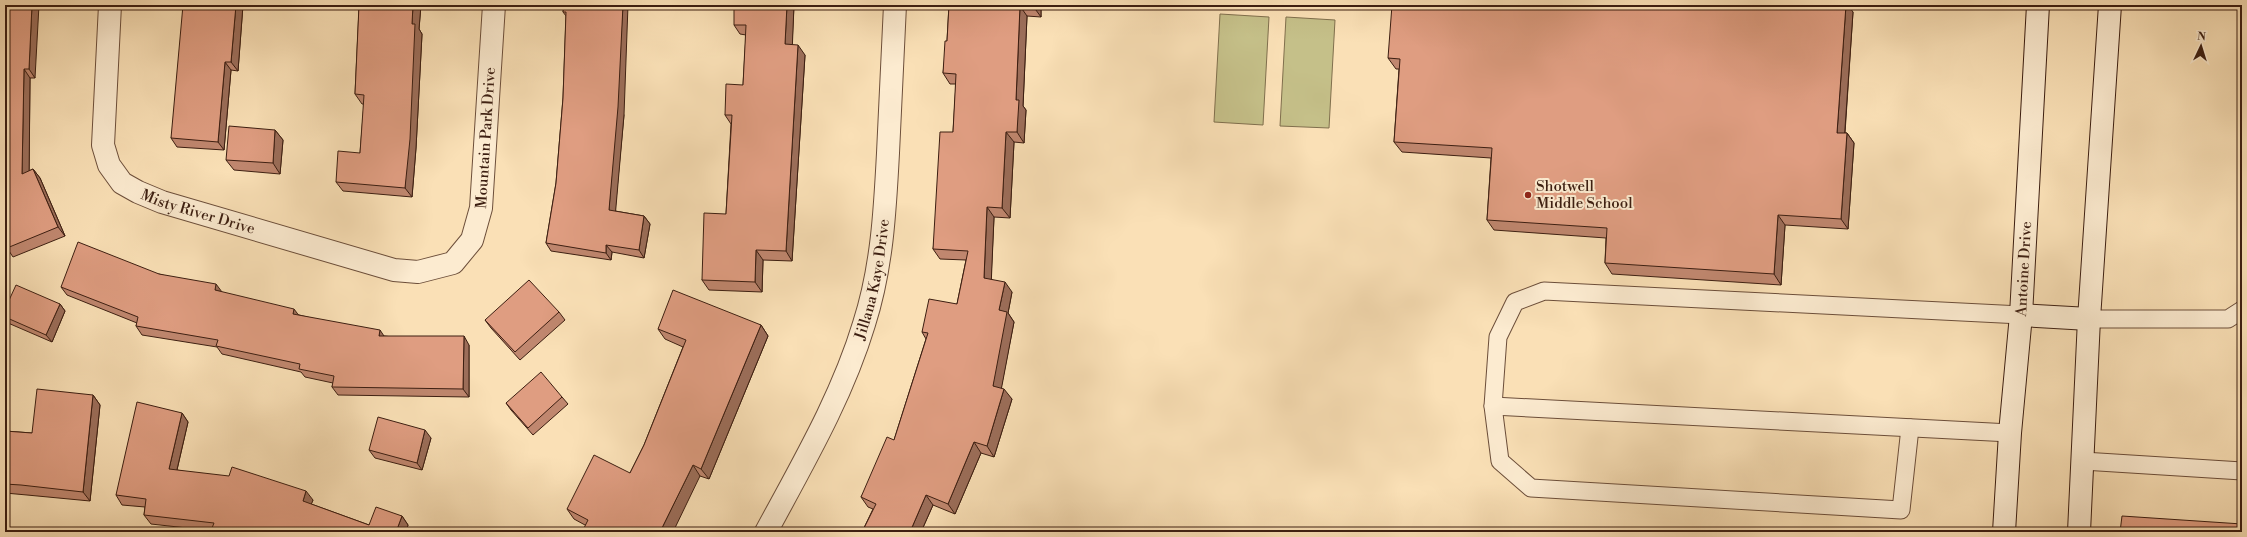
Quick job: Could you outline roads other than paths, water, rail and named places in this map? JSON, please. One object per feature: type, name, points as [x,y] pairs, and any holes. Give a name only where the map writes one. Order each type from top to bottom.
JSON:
[{"type":"street","name":"Misty River Drive","points":[[110,5],[103,145],[109,165],[122,183],[162,202],[394,270],[418,272],[453,263]]},
{"type":"street","name":"Mountain Park Drive","points":[[453,263],[472,240],[481,208],[494,5]]},
{"type":"street","name":"Jillana Kaye Drive","points":[[766,532],[816,438],[850,362],[864,324],[874,285],[885,208],[895,5]]},
{"type":"street","name":"Antoine Drive","points":[[2004,532],[2010,433],[2021,316],[2038,5]]},
{"type":"street","points":[[2079,532],[2089,319],[2110,5]]},
{"type":"street","points":[[2021,316],[2089,319]]},
{"type":"lane","points":[[1910,428],[1901,510],[1531,488],[1500,461],[1493,406],[1498,337],[1515,302],[1544,291],[2021,316]]},
{"type":"lane","points":[[2089,319],[2228,319],[2242,310]]},
{"type":"lane","points":[[1493,406],[2010,433]]},
{"type":"lane","points":[[2083,461],[2242,471]]},
{"type":"place","name":"Shotwell Middle School","points":[[1528,195]]}]
